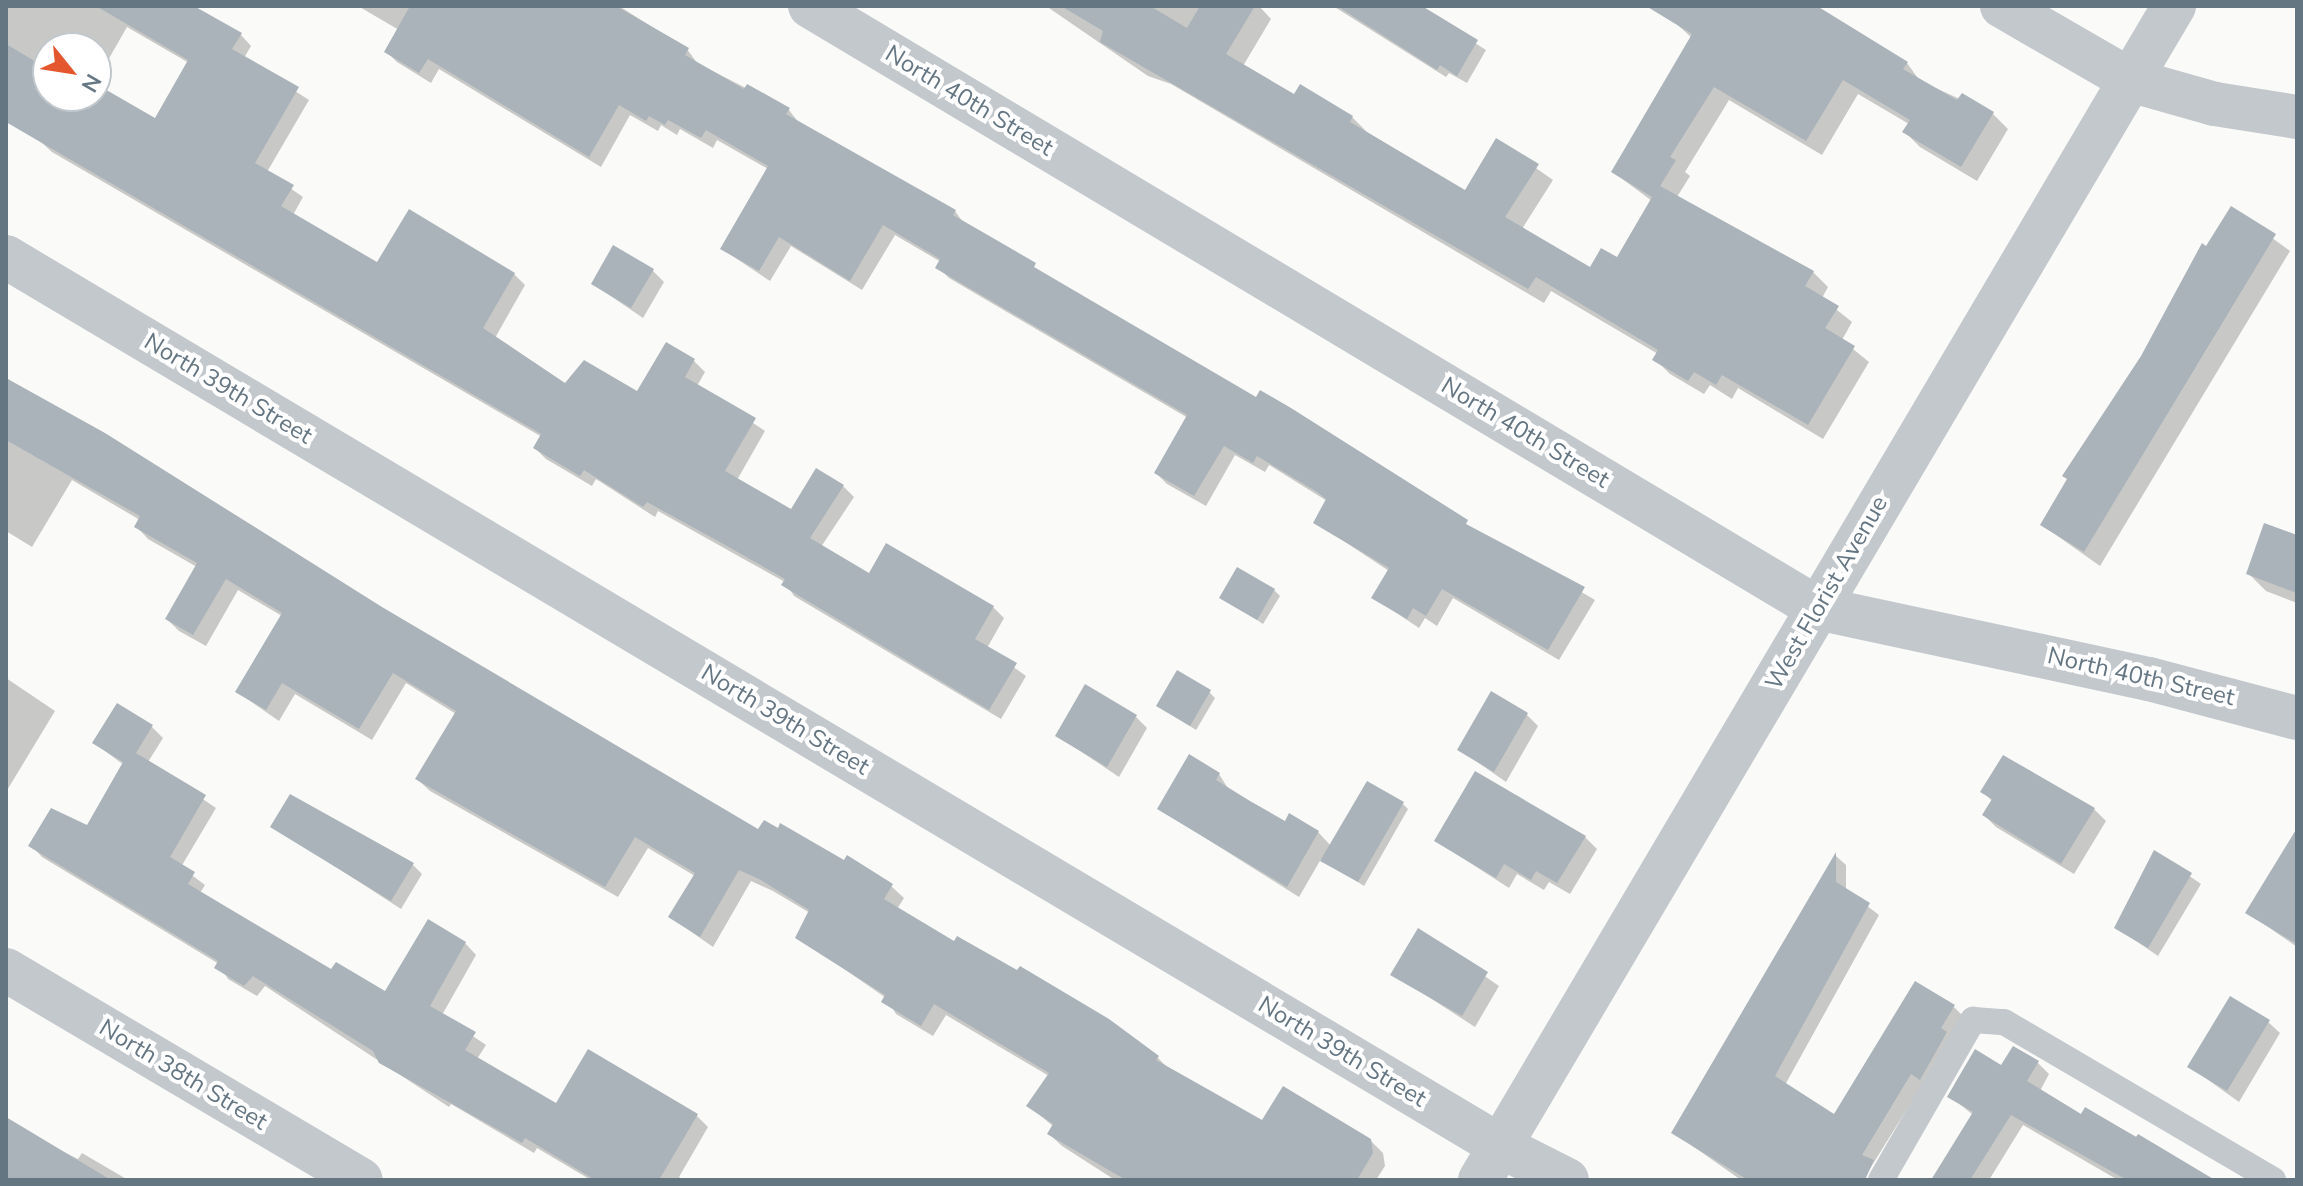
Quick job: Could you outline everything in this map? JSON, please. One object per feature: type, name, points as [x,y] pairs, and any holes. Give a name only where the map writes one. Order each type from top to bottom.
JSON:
[{"type":"street","name":"North 40th Street","points":[[810,6],[1817,608],[2149,679],[2297,718]]},
{"type":"street","points":[[2002,6],[2130,80],[2215,104],[2297,117]]},
{"type":"street","name":"West Florist Avenue","points":[[1490,1163],[2174,6]]},
{"type":"street","name":"North 39th Street","points":[[6,257],[1490,1163],[1567,1180]]},
{"type":"street","name":"North 38th Street","points":[[6,970],[361,1180]]},
{"type":"lane","points":[[1881,1180],[1973,1020],[2004,1022],[2273,1180]]},
{"type":"building","points":[[96,6],[194,6],[242,33],[232,49],[299,87],[255,163],[294,185],[281,206],[377,262],[409,209],[515,273],[483,328],[565,383],[584,360],[637,391],[666,342],[695,359],[685,377],[756,418],[725,471],[791,509],[816,468],[844,485],[810,538],[869,573],[886,543],[994,606],[975,639],[1017,663],[989,710],[781,585],[785,579],[647,502],[643,507],[584,470],[580,476],[563,466],[533,448],[541,434],[6,122],[6,44],[32,59],[32,112],[112,112],[112,93],[155,118],[188,60]]},
{"type":"building","points":[[410,6],[616,6],[689,48],[685,55],[744,89],[747,84],[790,108],[786,114],[956,210],[953,215],[1036,263],[1034,267],[1256,397],[1260,390],[1291,408],[1468,520],[1466,524],[1585,587],[1548,650],[1442,589],[1426,616],[1413,608],[1407,619],[1371,598],[1389,568],[1313,523],[1326,499],[1317,492],[1257,456],[1253,463],[1224,446],[1194,496],[1154,473],[1187,415],[935,268],[940,259],[883,225],[850,281],[779,237],[759,271],[720,249],[768,166],[706,130],[701,138],[668,120],[665,125],[649,116],[646,121],[619,105],[589,157],[428,59],[419,73],[384,52]]},
{"type":"building","points":[[1061,6],[1150,6],[1187,28],[1200,6],[1255,6],[1226,54],[1294,94],[1300,84],[1353,116],[1350,122],[1465,190],[1496,138],[1539,164],[1505,217],[1590,267],[1601,248],[1617,257],[1652,197],[1611,172],[1692,34],[1646,6],[1817,6],[1908,62],[1903,69],[1957,100],[1962,93],[1994,112],[1961,167],[1902,132],[1910,120],[1843,80],[1806,141],[1714,87],[1670,157],[1676,160],[1660,186],[1814,271],[1805,286],[1839,306],[1825,328],[1855,346],[1808,425],[1722,375],[1716,385],[1694,372],[1688,381],[1652,360],[1658,350],[1536,277],[1528,289],[1100,42],[1103,31]]},
{"type":"building","points":[[1337,6],[1422,6],[1478,40],[1457,76],[1440,65],[1437,70]]},
{"type":"building","points":[[2231,206],[2276,234],[2084,552],[2040,525],[2067,479],[2062,476],[2141,356],[2202,243],[2206,246]]},
{"type":"building","points":[[613,245],[654,269],[631,308],[591,284]]},
{"type":"building","points":[[6,378],[105,433],[382,607],[758,829],[764,820],[778,828],[780,823],[844,860],[847,855],[893,884],[884,899],[954,941],[957,936],[1017,970],[1020,966],[1109,1019],[1159,1056],[1156,1060],[1262,1120],[1283,1086],[1371,1139],[1373,1153],[1357,1180],[1126,1180],[1047,1134],[1053,1124],[1026,1106],[1049,1073],[934,1004],[921,1026],[881,1002],[885,995],[795,938],[809,910],[759,879],[739,870],[700,937],[668,917],[695,873],[635,837],[605,887],[415,779],[456,711],[393,673],[359,729],[282,683],[266,710],[235,692],[282,613],[226,579],[193,635],[165,619],[197,563],[134,527],[140,516],[6,440]]},
{"type":"building","points":[[2264,523],[2297,535],[2297,593],[2246,574]]},
{"type":"building","points":[[1237,567],[1275,589],[1257,620],[1219,598]]},
{"type":"building","points":[[1177,670],[1211,690],[1190,726],[1156,706]]},
{"type":"building","points":[[1085,684],[1137,715],[1107,767],[1055,736]]},
{"type":"building","points":[[1491,691],[1528,713],[1494,772],[1457,750]]},
{"type":"building","points":[[117,703],[153,725],[136,753],[206,795],[170,857],[195,872],[188,884],[331,969],[336,962],[385,991],[428,919],[466,942],[430,1006],[476,1032],[465,1050],[556,1103],[588,1049],[698,1114],[659,1180],[595,1180],[525,1138],[522,1143],[379,1063],[373,1051],[253,976],[244,986],[214,968],[218,961],[28,846],[51,808],[87,825],[123,762],[92,743]]},
{"type":"building","points":[[1189,754],[1220,773],[1216,780],[1250,801],[1285,821],[1289,813],[1319,831],[1287,887],[1157,809]]},
{"type":"building","points":[[2003,755],[2095,808],[2061,864],[1982,815],[1992,799],[1980,792]]},
{"type":"building","points":[[1475,771],[1586,836],[1557,883],[1536,871],[1531,880],[1504,864],[1496,878],[1434,841]]},
{"type":"building","points":[[1367,781],[1404,802],[1358,882],[1320,861]]},
{"type":"building","points":[[290,794],[414,863],[391,901],[270,827]]},
{"type":"building","points":[[2297,828],[2297,944],[2245,913]]},
{"type":"building","points":[[2154,850],[2192,873],[2148,948],[2114,928]]},
{"type":"building","points":[[1836,852],[1836,882],[1870,903],[1775,1076],[1834,1114],[1915,981],[1955,1005],[1941,1028],[1947,1032],[1920,1080],[1911,1074],[1862,1155],[1874,1160],[1865,1180],[1748,1180],[1671,1133]]},
{"type":"building","points":[[1418,928],[1488,972],[1462,1016],[1390,975]]},
{"type":"building","points":[[2230,996],[2270,1020],[2227,1091],[2187,1067]]},
{"type":"building","points":[[2013,1046],[2039,1061],[2027,1081],[2081,1114],[2085,1107],[2136,1137],[2138,1134],[2215,1180],[2127,1180],[2011,1115],[1970,1180],[1931,1180],[1973,1112],[1947,1097],[1975,1049],[2001,1065]]},
{"type":"building","points":[[6,1117],[111,1180],[6,1180]]}]
